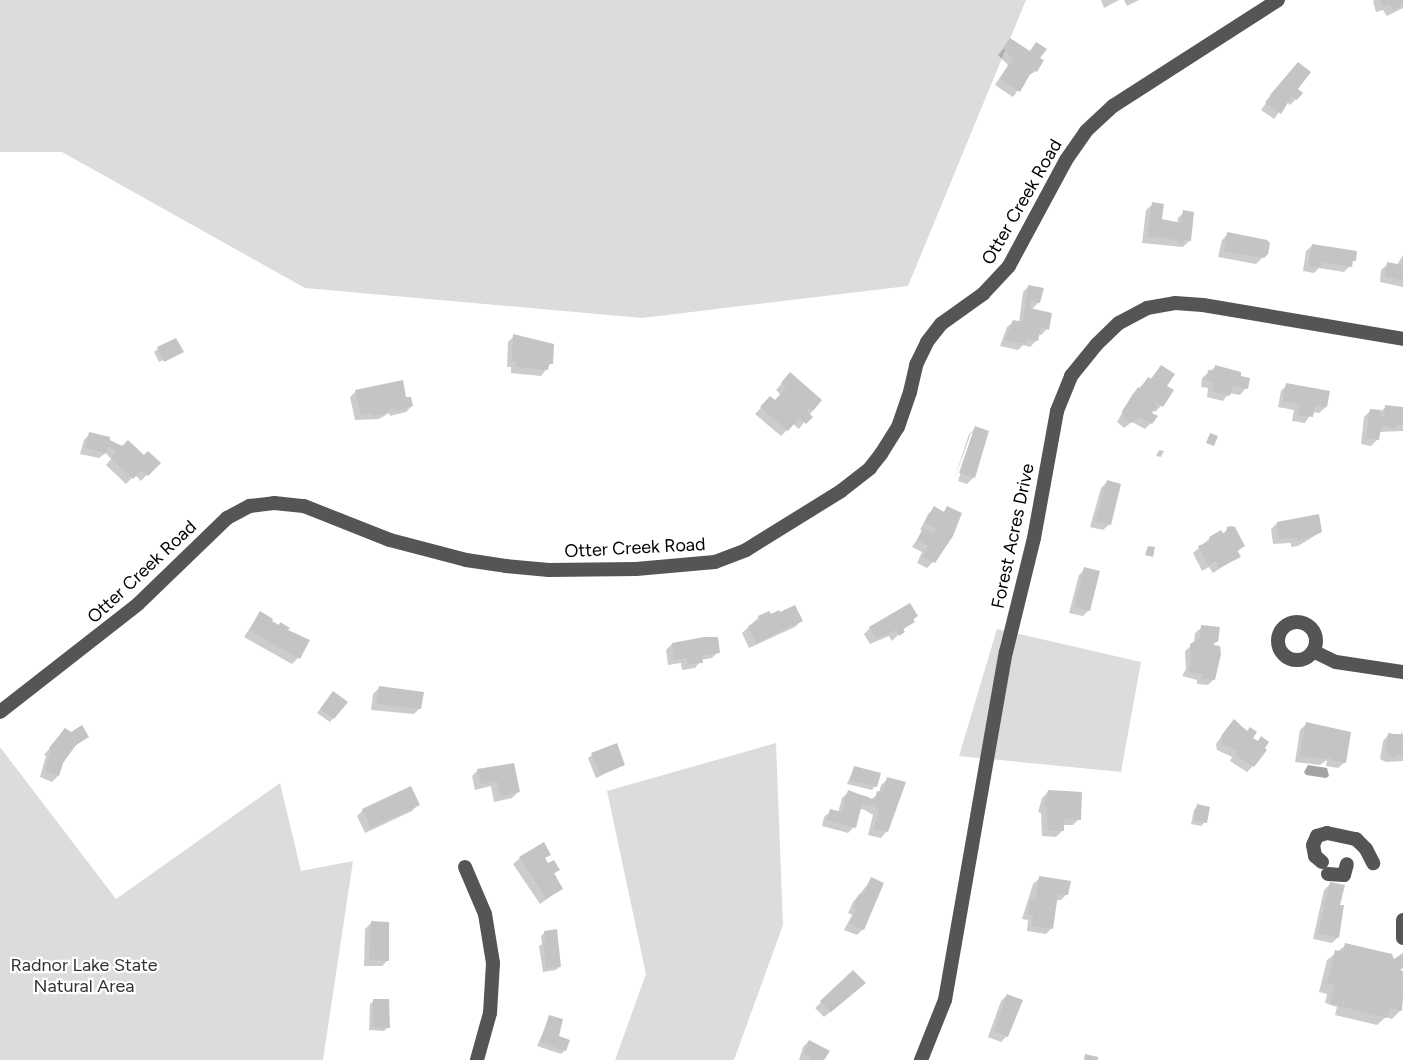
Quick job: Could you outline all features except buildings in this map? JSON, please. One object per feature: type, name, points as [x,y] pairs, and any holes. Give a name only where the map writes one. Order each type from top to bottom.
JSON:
[{"type":"street","name":"Otter Creek Road","points":[[0,712],[138,604],[227,518],[250,506],[274,503],[304,506],[390,540],[466,560],[549,570],[636,569],[715,562],[746,549],[841,491],[870,468],[898,427],[908,400],[916,365],[927,342],[941,324],[984,294],[1009,266],[1066,160],[1086,131],[1113,106],[1278,0]]},
{"type":"street","name":"Forest Acres Drive","points":[[921,1060],[945,1000],[1006,652],[1034,538],[1057,411],[1071,376],[1097,344],[1119,323],[1148,308],[1174,303],[1403,339]]},
{"type":"street","points":[[1313,651],[1336,662],[1403,672]]},
{"type":"street","points":[[1347,864],[1344,875],[1325,868],[1315,856],[1313,845],[1317,836],[1327,832],[1356,839],[1366,849],[1373,863]]},
{"type":"street","points":[[465,867],[485,914],[493,963],[490,1013],[477,1060]]},
{"type":"street","points":[[1403,920],[1403,938]]},
{"type":"green space","points":[[0,0],[1026,0],[908,286],[642,318],[305,288],[62,152],[0,152]]},
{"type":"green space","points":[[997,629],[1141,662],[1121,772],[959,756]]},
{"type":"green space","points":[[776,743],[783,925],[734,1060],[615,1060],[646,974],[607,791]]},
{"type":"green space","name":"Radnor Lake State Natural Area","points":[[0,747],[116,899],[280,783],[301,871],[353,861],[323,1060],[0,1060]]},
{"type":"shaded area","points":[[1308,765],[1327,768],[1329,776],[1326,778],[1306,775],[1304,772]]}]
